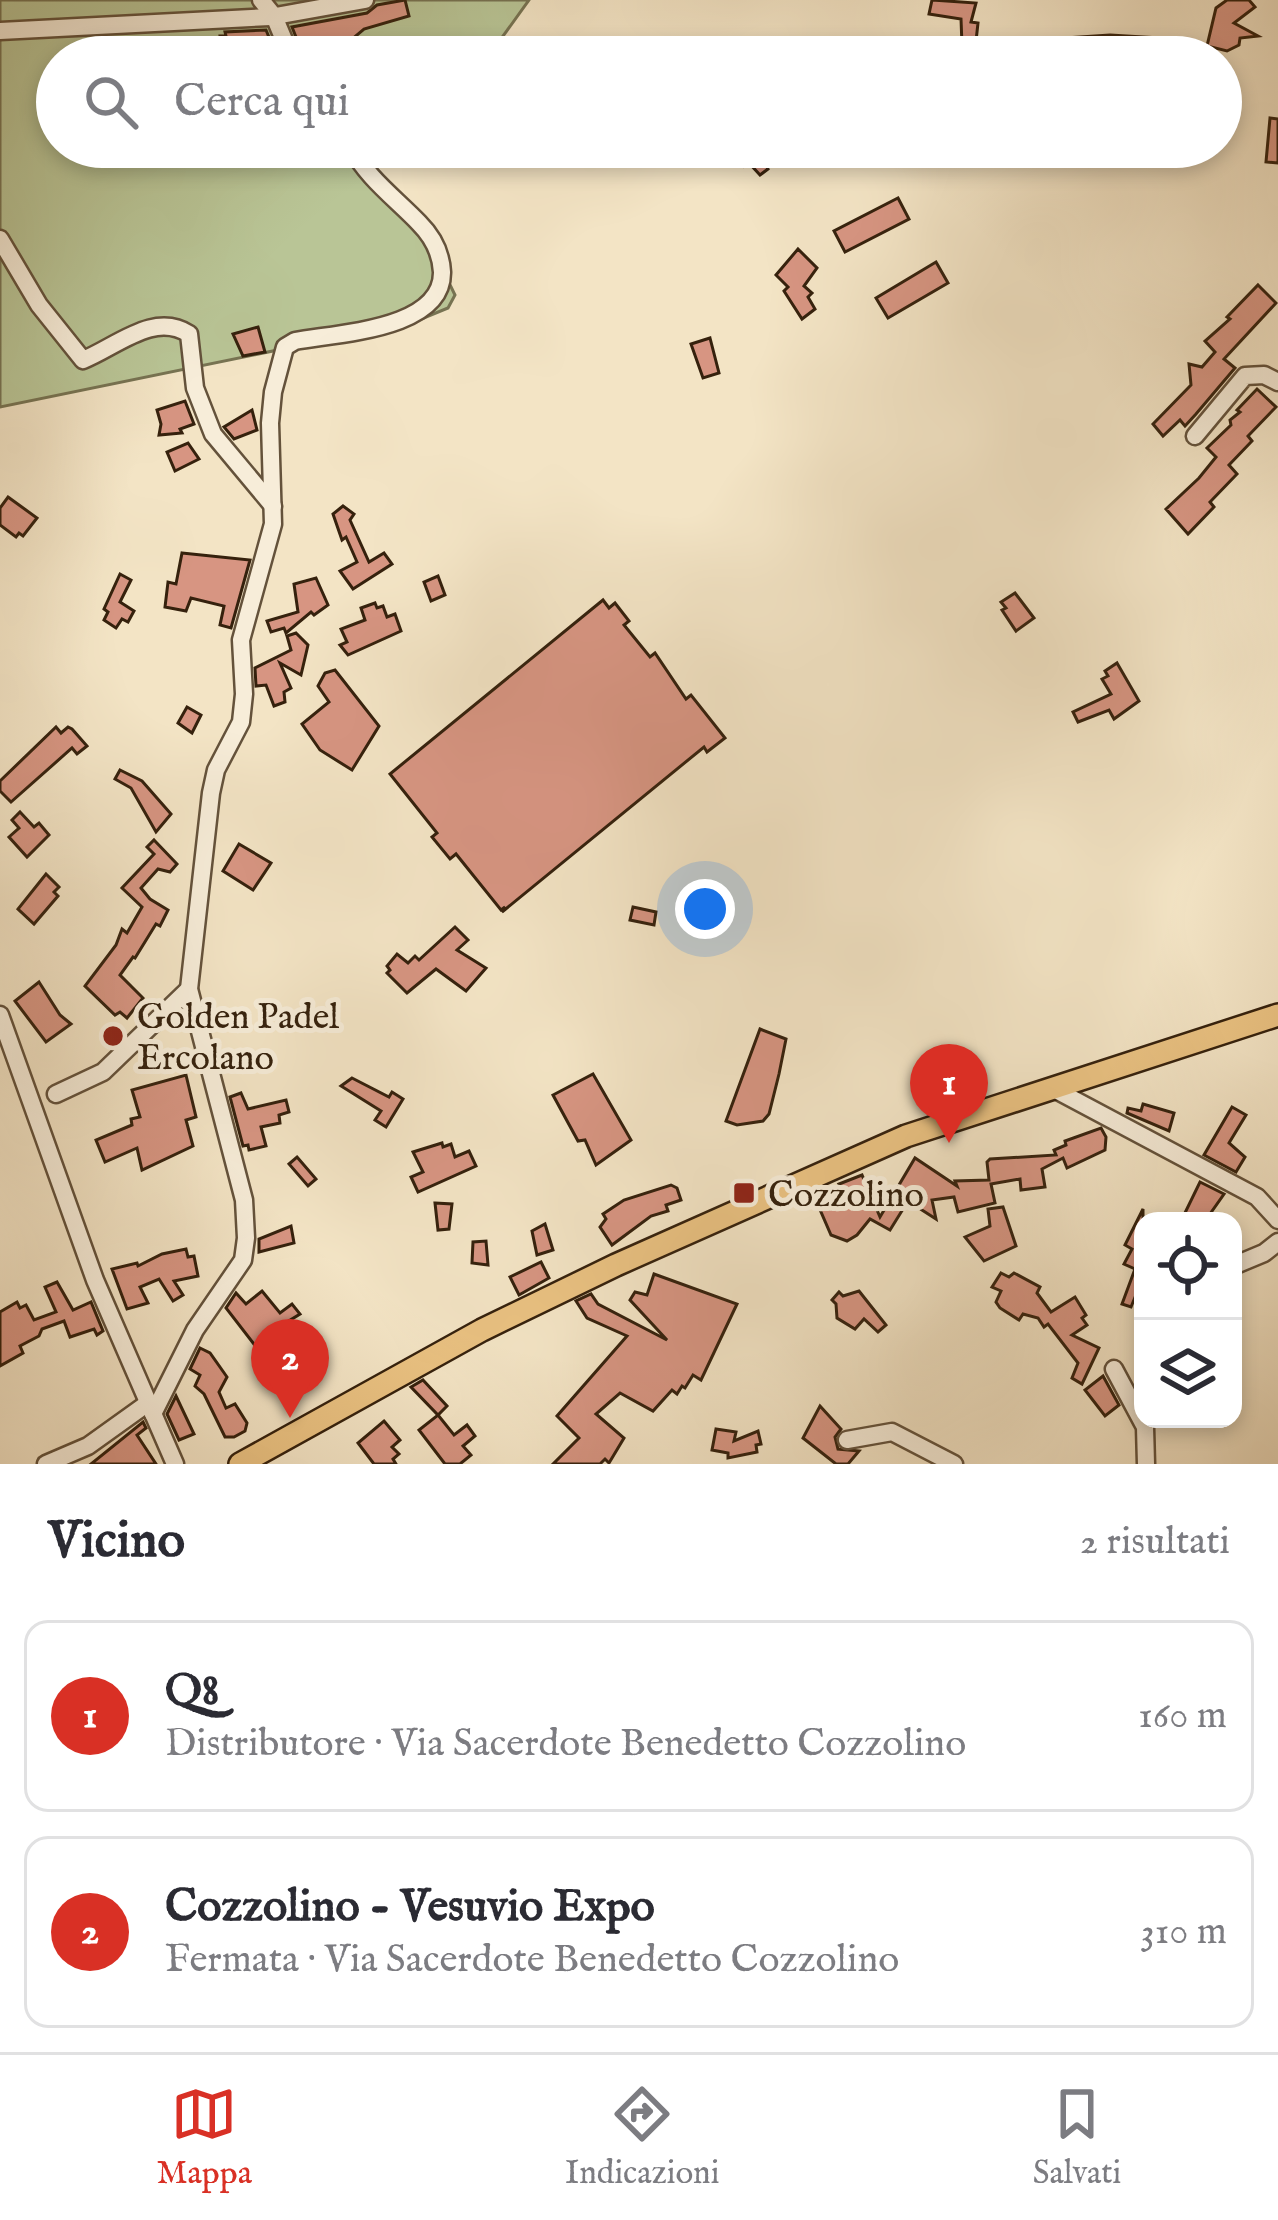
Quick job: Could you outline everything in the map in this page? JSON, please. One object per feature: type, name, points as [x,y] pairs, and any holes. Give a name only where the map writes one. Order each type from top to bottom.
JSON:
[{"type":"main road","points":[[240,1464],[482,1330],[905,1136],[1278,1015]]},
{"type":"street","points":[[261,0],[282,36]]},
{"type":"street","points":[[0,31],[274,16],[365,0]]},
{"type":"street","points":[[46,1464],[88,1446],[150,1408],[243,1260],[244,1200],[189,989],[211,793],[216,770],[241,722],[241,640],[267,557],[273,506],[273,392],[285,347],[405,319],[432,303],[442,280],[441,259],[431,238],[363,168]]},
{"type":"street","points":[[0,239],[38,304],[82,360],[157,326],[173,326],[189,334],[195,388],[213,434],[273,506]]},
{"type":"street","points":[[1195,436],[1244,376],[1255,374],[1278,382]]},
{"type":"street","points":[[56,1094],[104,1072],[189,989]]},
{"type":"street","points":[[0,1015],[95,1280],[175,1464]]},
{"type":"street","points":[[1054,1089],[1257,1197],[1278,1220]]},
{"type":"street","points":[[1257,1197],[1278,1195]]},
{"type":"street","points":[[1242,1262],[1278,1242]]},
{"type":"street","points":[[1114,1369],[1134,1398]]},
{"type":"street","points":[[1146,1464],[1150,1428]]},
{"type":"street","points":[[847,1440],[892,1432],[954,1464]]},
{"type":"green space","points":[[0,0],[529,0],[503,36],[36,36],[36,168],[373,168],[418,219],[455,295],[448,308],[414,322],[0,407]]},
{"type":"building","points":[[405,0],[409,16],[364,29],[356,36],[296,36],[292,27],[367,13],[377,5]]},
{"type":"building","points":[[932,0],[976,3],[971,22],[978,23],[977,36],[962,36],[961,19],[929,14]]},
{"type":"building","points":[[1227,0],[1249,0],[1255,7],[1234,23],[1258,36],[1209,36],[1216,8]]},
{"type":"building","points":[[266,30],[268,36],[226,36],[225,32]]},
{"type":"building","points":[[1270,118],[1278,119],[1278,163],[1266,162]]},
{"type":"building","points":[[898,198],[909,219],[845,252],[834,231]]},
{"type":"building","points":[[798,249],[817,268],[804,286],[812,293],[808,297],[815,309],[802,319],[784,291],[788,287],[776,275]]},
{"type":"building","points":[[936,262],[948,283],[888,318],[876,298]]},
{"type":"building","points":[[1258,285],[1276,303],[1224,359],[1235,368],[1196,414],[1185,426],[1180,420],[1163,436],[1153,424],[1191,385],[1189,364],[1202,367],[1215,352],[1205,341]]},
{"type":"building","points":[[258,327],[265,352],[243,356],[233,334]]},
{"type":"building","points":[[710,338],[719,373],[703,378],[691,344]]},
{"type":"building","points":[[1257,389],[1276,407],[1248,436],[1252,441],[1229,465],[1237,474],[1188,534],[1166,509],[1216,457],[1207,448]]},
{"type":"building","points":[[185,401],[194,424],[180,429],[182,433],[159,435],[157,410]]},
{"type":"building","points":[[252,410],[257,430],[234,439],[224,427]]},
{"type":"building","points":[[188,443],[199,459],[175,471],[167,452]]},
{"type":"building","points":[[8,497],[37,518],[23,536],[16,537],[0,525],[0,508]]},
{"type":"building","points":[[343,506],[354,514],[350,520],[369,562],[384,553],[392,564],[353,589],[340,571],[357,562],[333,514]]},
{"type":"building","points":[[182,553],[250,560],[231,628],[220,625],[224,606],[191,598],[186,611],[165,607],[168,582],[176,584]]},
{"type":"building","points":[[120,574],[131,580],[120,602],[134,611],[128,622],[122,619],[116,628],[104,620],[108,612],[104,609]]},
{"type":"building","points":[[438,576],[445,595],[431,601],[424,582]]},
{"type":"building","points":[[316,578],[328,605],[314,615],[311,612],[286,633],[284,628],[271,632],[267,621],[298,612],[294,584]]},
{"type":"building","points":[[1015,593],[1034,618],[1016,631],[1001,602]]},
{"type":"building","points":[[603,600],[609,608],[615,603],[629,621],[624,625],[650,657],[655,653],[686,699],[691,695],[725,738],[707,752],[704,747],[502,912],[505,907],[501,910],[456,854],[450,859],[432,837],[437,833],[390,774]]},
{"type":"building","points":[[375,603],[377,608],[383,606],[387,617],[395,614],[401,631],[348,655],[340,645],[347,642],[341,629],[365,620],[361,608]]},
{"type":"building","points":[[296,633],[308,645],[301,675],[280,663],[291,688],[284,692],[285,702],[274,706],[266,685],[256,686],[255,668],[291,650],[287,636]]},
{"type":"building","points":[[1117,663],[1139,701],[1114,719],[1109,710],[1078,722],[1073,712],[1111,694],[1102,679]]},
{"type":"building","points":[[335,670],[379,726],[352,770],[320,750],[302,724],[329,702],[318,686],[325,673]]},
{"type":"building","points":[[187,707],[201,715],[192,733],[178,723]]},
{"type":"building","points":[[56,727],[61,733],[72,729],[87,746],[77,754],[72,748],[11,802],[0,791],[0,781]]},
{"type":"building","points":[[120,770],[142,781],[171,814],[156,832],[131,788],[115,779]]},
{"type":"building","points":[[20,812],[49,835],[27,857],[9,837],[19,828],[12,820]]},
{"type":"building","points":[[154,840],[177,864],[170,872],[158,869],[141,888],[168,910],[120,975],[143,998],[127,1018],[120,1012],[115,1015],[85,986],[142,907],[122,888],[154,854],[147,847]]},
{"type":"building","points":[[239,844],[271,863],[253,890],[223,871]]},
{"type":"building","points":[[46,874],[59,887],[54,892],[58,896],[34,924],[18,909]]},
{"type":"building","points":[[633,907],[656,912],[654,925],[630,920]]},
{"type":"building","points":[[455,927],[468,940],[457,950],[486,968],[466,991],[436,969],[407,993],[387,973],[397,954],[408,963],[415,956],[419,960]]},
{"type":"building","points":[[39,982],[71,1024],[46,1042],[15,1001]]},
{"type":"building","points":[[760,1029],[786,1039],[779,1074],[769,1114],[763,1121],[737,1125],[726,1121]]},
{"type":"building","points":[[593,1074],[631,1140],[596,1165],[585,1140],[578,1141],[553,1095]]},
{"type":"building","points":[[186,1075],[196,1117],[186,1120],[193,1146],[142,1170],[137,1148],[105,1162],[96,1140],[140,1117],[132,1090]]},
{"type":"building","points":[[352,1078],[403,1099],[386,1127],[375,1120],[381,1111],[341,1086]]},
{"type":"building","points":[[241,1093],[248,1109],[286,1100],[289,1112],[279,1115],[280,1123],[261,1127],[266,1146],[249,1150],[248,1145],[243,1146],[230,1097]]},
{"type":"building","points":[[1143,1104],[1174,1113],[1169,1131],[1127,1113],[1128,1108],[1141,1111]]},
{"type":"building","points":[[1232,1107],[1246,1115],[1229,1143],[1245,1157],[1236,1172],[1204,1155]]},
{"type":"building","points":[[1101,1128],[1105,1150],[1067,1168],[1063,1158],[1042,1169],[1045,1187],[1021,1190],[1020,1179],[991,1184],[995,1203],[958,1212],[954,1197],[932,1200],[936,1219],[908,1201],[890,1230],[870,1219],[847,1241],[831,1235],[818,1205],[845,1193],[839,1184],[862,1175],[880,1217],[915,1158],[957,1186],[955,1181],[989,1180],[990,1159],[1056,1155],[1054,1150],[1066,1145],[1065,1141]]},
{"type":"building","points":[[442,1143],[443,1147],[451,1144],[455,1157],[469,1151],[476,1166],[418,1192],[411,1177],[423,1172],[413,1152]]},
{"type":"building","points":[[297,1157],[316,1179],[308,1186],[289,1164]]},
{"type":"building","points":[[1200,1182],[1224,1194],[1211,1212],[1185,1212]]},
{"type":"building","points":[[671,1185],[681,1200],[666,1205],[668,1211],[651,1216],[612,1245],[600,1227],[606,1219],[603,1214],[624,1200]]},
{"type":"building","points":[[435,1203],[452,1204],[449,1229],[438,1230]]},
{"type":"building","points":[[1003,1207],[1016,1246],[984,1261],[965,1237],[990,1226],[988,1209]]},
{"type":"building","points":[[545,1224],[553,1250],[537,1255],[532,1231]]},
{"type":"building","points":[[291,1226],[294,1243],[259,1252],[259,1239]]},
{"type":"building","points":[[1134,1227],[1134,1269],[1124,1264],[1132,1249],[1125,1245]]},
{"type":"building","points":[[486,1241],[488,1265],[472,1263],[473,1242]]},
{"type":"building","points":[[186,1249],[188,1257],[194,1256],[198,1276],[174,1281],[183,1295],[173,1301],[159,1279],[140,1287],[148,1303],[127,1309],[112,1269],[138,1266]]},
{"type":"building","points":[[541,1262],[549,1278],[519,1295],[510,1277]]},
{"type":"building","points":[[1134,1272],[1134,1300],[1131,1307],[1122,1304]]},
{"type":"building","points":[[1001,1273],[1009,1277],[1014,1273],[1040,1287],[1037,1293],[1051,1312],[1075,1297],[1087,1325],[1072,1335],[1099,1348],[1082,1384],[1072,1378],[1078,1363],[1048,1324],[1044,1327],[1038,1318],[1023,1314],[1019,1320],[1000,1308],[996,1302],[1001,1291],[992,1287]]},
{"type":"building","points":[[654,1274],[737,1304],[701,1380],[693,1375],[685,1388],[677,1394],[672,1390],[653,1411],[620,1393],[596,1414],[624,1438],[609,1463],[605,1459],[600,1464],[553,1464],[579,1438],[557,1416],[627,1336],[587,1318],[576,1301],[591,1294],[598,1304],[667,1340],[630,1300],[635,1292],[647,1295]]},
{"type":"building","points":[[57,1282],[73,1310],[91,1302],[103,1331],[70,1337],[64,1321],[42,1329],[39,1336],[20,1346],[23,1353],[0,1366],[0,1312],[17,1302],[20,1308],[26,1305],[34,1320],[56,1312],[45,1287]]},
{"type":"building","points":[[262,1291],[280,1313],[292,1304],[300,1314],[266,1335],[271,1342],[257,1348],[226,1308],[236,1293],[246,1304]]},
{"type":"building","points":[[859,1291],[886,1325],[878,1332],[864,1319],[855,1329],[837,1318],[832,1300],[839,1292],[843,1296]]},
{"type":"building","points":[[200,1348],[210,1353],[227,1377],[219,1392],[226,1408],[235,1404],[247,1423],[245,1431],[234,1437],[225,1437],[204,1394],[195,1386],[200,1375],[190,1369]]},
{"type":"building","points":[[1103,1376],[1119,1405],[1105,1416],[1085,1390]]},
{"type":"building","points":[[423,1380],[447,1406],[438,1415],[411,1387]]},
{"type":"building","points":[[176,1396],[194,1434],[179,1440],[167,1414]]},
{"type":"building","points":[[820,1406],[841,1429],[835,1437],[838,1449],[859,1451],[848,1464],[836,1464],[803,1438]]},
{"type":"building","points":[[438,1415],[454,1435],[467,1425],[475,1436],[463,1446],[471,1455],[460,1464],[445,1464],[419,1430]]},
{"type":"building","points":[[384,1421],[400,1440],[392,1447],[399,1454],[393,1459],[396,1464],[374,1464],[358,1443]]},
{"type":"building","points":[[143,1422],[146,1428],[137,1435],[156,1464],[91,1464]]},
{"type":"building","points":[[716,1429],[736,1432],[734,1441],[758,1431],[761,1444],[756,1445],[757,1452],[728,1458],[728,1453],[712,1450]]},
{"type":"place","name":"Golden Padel Ercolano","points":[[113,1036]]},
{"type":"place","name":"Q8","points":[[949,1143]]},
{"type":"place","name":"Cozzolino","points":[[744,1193]]},
{"type":"place","name":"Cozzolino - Vesuvio Expo","points":[[290,1418]]}]
